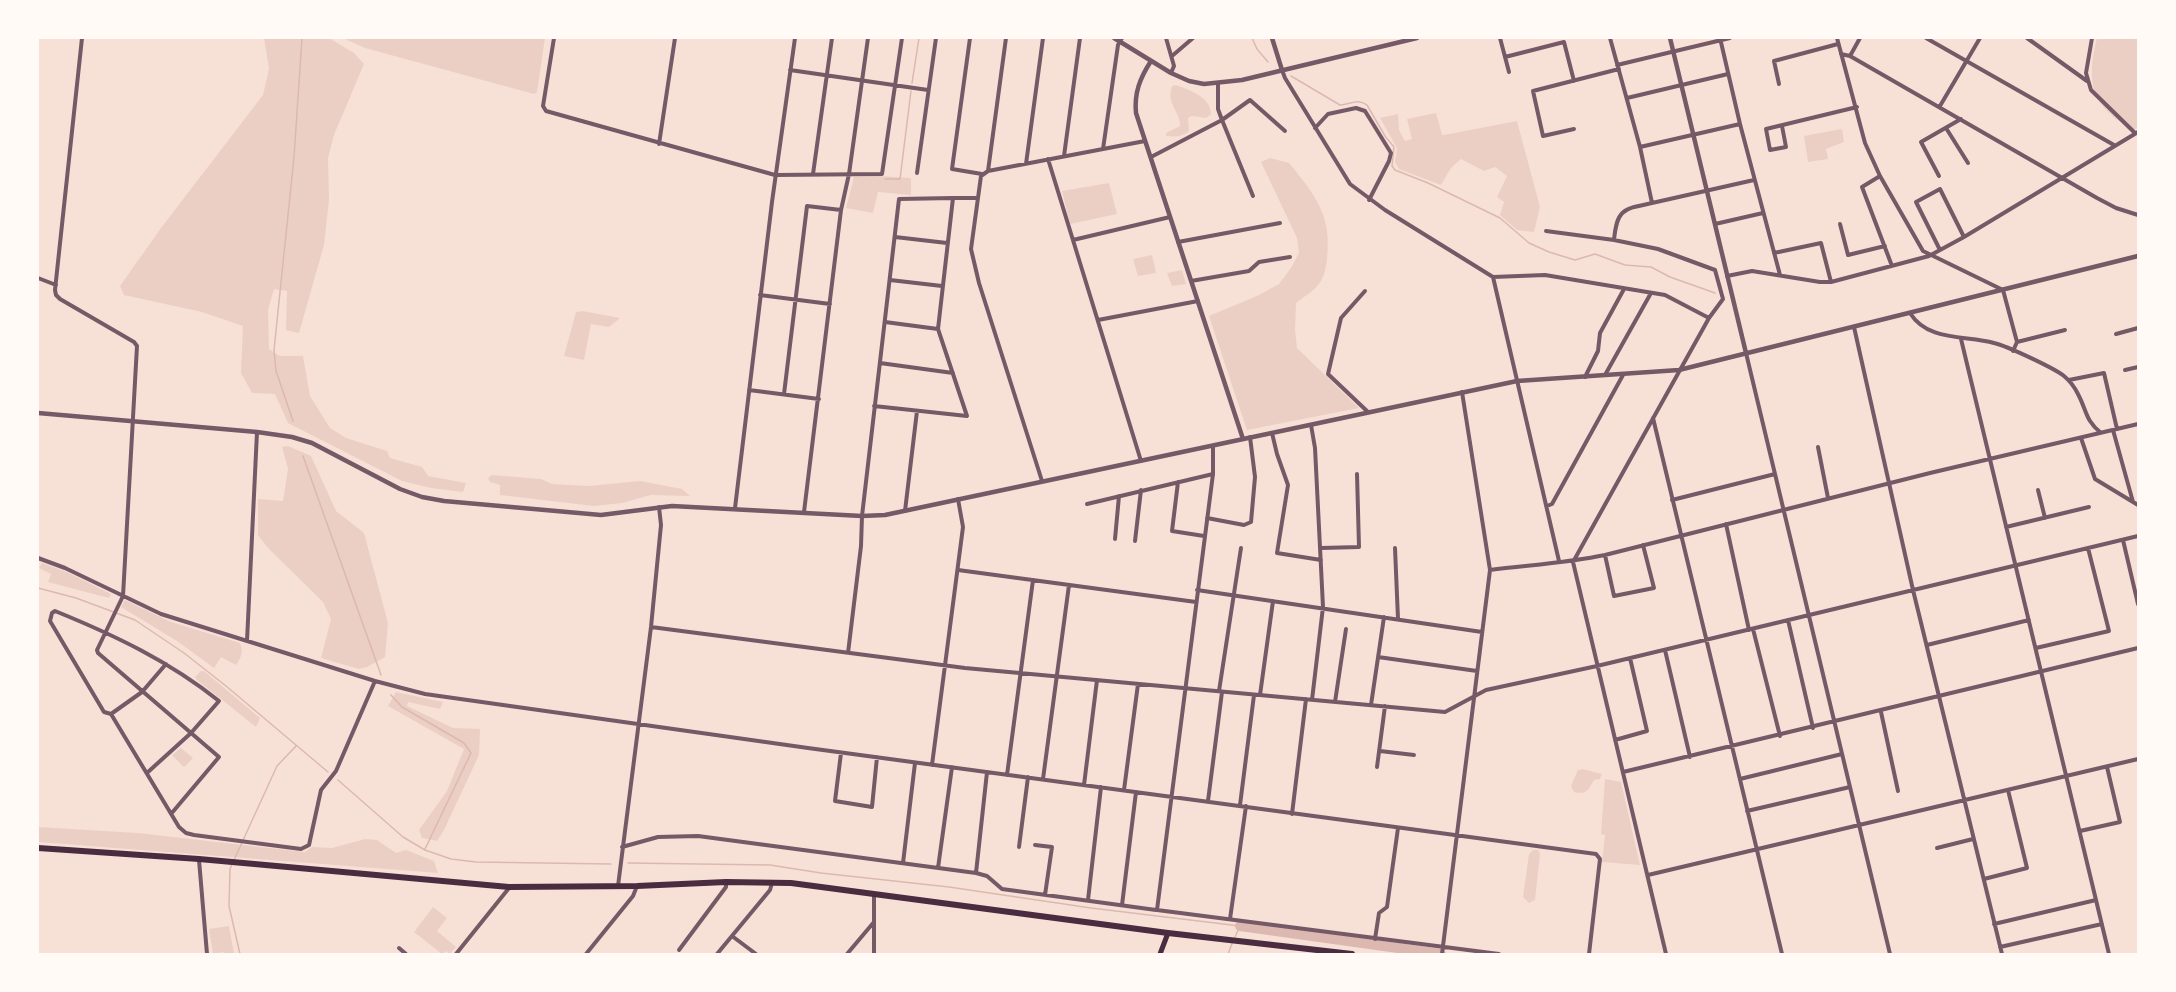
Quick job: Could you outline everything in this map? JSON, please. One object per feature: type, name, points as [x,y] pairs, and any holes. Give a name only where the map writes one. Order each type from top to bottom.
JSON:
[{"type":"main road","points":[[38,848],[199,859],[509,887],[772,882],[874,893],[1168,933],[1352,954]]},
{"type":"main road","points":[[1160,954],[1168,933]]},
{"type":"street","points":[[82,38],[56,295],[137,346],[123,596],[97,650],[142,692],[219,757],[171,814]]},
{"type":"street","points":[[554,38],[544,109],[658,144],[775,175],[882,174],[902,38]]},
{"type":"street","points":[[658,144],[675,38]]},
{"type":"street","points":[[735,508],[775,175],[795,38]]},
{"type":"street","points":[[813,174],[832,38]]},
{"type":"street","points":[[804,512],[841,210],[849,174],[868,38]]},
{"type":"street","points":[[917,173],[936,38]]},
{"type":"street","points":[[970,38],[952,169],[982,174],[1145,141]]},
{"type":"street","points":[[988,171],[1006,38]]},
{"type":"street","points":[[1026,164],[1043,38]]},
{"type":"street","points":[[1064,156],[1080,38]]},
{"type":"street","points":[[1114,38],[1121,39],[1151,62],[1171,73],[1198,83],[1242,80],[1417,38]]},
{"type":"street","points":[[1166,38],[1174,66],[1171,73]]},
{"type":"street","points":[[1172,57],[1193,38]]},
{"type":"street","points":[[1272,38],[1285,78],[1350,184],[1369,200],[1493,277],[1545,275],[1665,295],[1709,318]]},
{"type":"street","points":[[1500,38],[1509,72]]},
{"type":"street","points":[[1610,38],[1640,147],[1652,203]]},
{"type":"street","points":[[1670,38],[1890,954]]},
{"type":"street","points":[[1574,129],[1543,136],[1533,91],[1673,51],[1730,38]]},
{"type":"street","points":[[1837,38],[1865,142],[1880,176],[1923,251],[1929,256],[2003,290]]},
{"type":"street","points":[[1850,56],[1860,38]]},
{"type":"street","points":[[1926,38],[2115,145]]},
{"type":"street","points":[[1940,106],[1980,38]]},
{"type":"street","points":[[2026,38],[2088,82]]},
{"type":"street","points":[[1727,276],[1752,270],[1831,282],[1929,256],[2137,132],[2091,90],[2085,73],[2092,38]]},
{"type":"street","points":[[1103,148],[1121,39]]},
{"type":"street","points":[[1721,39],[1740,124],[1780,275]]},
{"type":"street","points":[[1505,57],[1564,42],[1574,81]]},
{"type":"street","points":[[1779,84],[1774,61],[1838,44]]},
{"type":"street","points":[[1841,54],[1850,56],[1940,106],[2116,208],[2139,215]]},
{"type":"street","points":[[1151,62],[1139,83],[1136,94],[1136,113],[1243,439]]},
{"type":"street","points":[[790,70],[928,90]]},
{"type":"street","points":[[1627,98],[1728,74]]},
{"type":"street","points":[[1218,83],[1218,109],[1253,196]]},
{"type":"street","points":[[1151,157],[1222,120],[1250,100],[1285,131]]},
{"type":"street","points":[[1782,126],[1786,147],[1770,150],[1766,129],[1857,107]]},
{"type":"street","points":[[1315,128],[1328,114],[1356,108],[1365,111],[1391,153],[1369,200]]},
{"type":"street","points":[[1939,176],[1921,142],[1962,119]]},
{"type":"street","points":[[1640,147],[1740,124]]},
{"type":"street","points":[[1946,128],[1968,163]]},
{"type":"street","points":[[1048,159],[1142,461]]},
{"type":"street","points":[[982,174],[971,249],[1042,481]]},
{"type":"street","points":[[1880,176],[1862,187],[1892,266]]},
{"type":"street","points":[[1614,240],[1616,223],[1624,210],[1755,180]]},
{"type":"street","points":[[1941,250],[1916,202],[1940,189],[1964,237]]},
{"type":"street","points":[[874,406],[967,416],[938,329],[953,198]]},
{"type":"street","points":[[848,653],[899,199],[978,198]]},
{"type":"street","points":[[784,394],[807,206],[841,210]]},
{"type":"street","points":[[1715,224],[1763,213]]},
{"type":"street","points":[[1073,240],[1170,217]]},
{"type":"street","points":[[1178,242],[1280,224]]},
{"type":"street","points":[[1840,224],[1848,255],[1885,246]]},
{"type":"street","points":[[1546,231],[1614,240],[1658,249],[1715,270],[1723,299],[1709,318],[1679,370],[1573,562],[1666,954]]},
{"type":"street","points":[[895,237],[947,243]]},
{"type":"street","points":[[1774,253],[1821,243],[1831,282]]},
{"type":"street","points":[[38,413],[292,436],[312,443],[400,489],[422,497],[601,515],[672,506],[862,516],[885,515],[1517,381],[1679,370],[2139,256]]},
{"type":"street","points":[[1191,281],[1249,271],[1259,262],[1290,257]]},
{"type":"street","points":[[1493,277],[1559,561]]},
{"type":"street","points":[[38,278],[56,285]]},
{"type":"street","points":[[890,280],[942,286]]},
{"type":"street","points":[[1584,377],[1598,351],[1600,333],[1624,289]]},
{"type":"street","points":[[2003,290],[2017,342],[2013,351]]},
{"type":"street","points":[[1365,291],[1341,318],[1328,374],[1368,412]]},
{"type":"street","points":[[1605,376],[1651,293]]},
{"type":"street","points":[[760,296],[830,304]]},
{"type":"street","points":[[1098,320],[1198,300]]},
{"type":"street","points":[[1910,313],[1916,322],[1938,333],[1961,339],[1994,343],[2062,374],[2078,393],[2086,418],[2101,433]]},
{"type":"street","points":[[885,322],[938,329]]},
{"type":"street","points":[[1854,327],[1913,590],[2002,954]]},
{"type":"street","points":[[2116,334],[2139,328]]},
{"type":"street","points":[[2017,342],[2065,330]]},
{"type":"street","points":[[1961,339],[2109,954]]},
{"type":"street","points":[[880,363],[952,373]]},
{"type":"street","points":[[2125,370],[2139,367]]},
{"type":"street","points":[[2069,380],[2104,373],[2133,502]]},
{"type":"street","points":[[1547,506],[1552,504],[1623,375]]},
{"type":"street","points":[[749,390],[819,399]]},
{"type":"street","points":[[1443,950],[1490,570],[1462,392]]},
{"type":"street","points":[[905,512],[917,411]]},
{"type":"street","points":[[1653,417],[1782,954]]},
{"type":"street","points":[[1490,570],[1559,561],[1573,562],[1605,555],[1783,509],[2139,424]]},
{"type":"street","points":[[1311,425],[1315,447],[1323,608],[1312,700]]},
{"type":"street","points":[[247,640],[257,432]]},
{"type":"street","points":[[1272,433],[1276,454],[1288,485],[1277,552],[1321,560]]},
{"type":"street","points":[[1207,518],[1244,525],[1251,522],[1255,477],[1250,437]]},
{"type":"street","points":[[2081,438],[2095,479],[2139,506]]},
{"type":"street","points":[[1157,910],[1213,474],[1213,446]]},
{"type":"street","points":[[1818,447],[1828,498]]},
{"type":"street","points":[[1087,504],[1213,474]]},
{"type":"street","points":[[1321,548],[1359,547],[1357,474]]},
{"type":"street","points":[[1672,500],[1775,474]]},
{"type":"street","points":[[1178,482],[1172,531],[1204,536]]},
{"type":"street","points":[[1135,541],[1141,490]]},
{"type":"street","points":[[2038,490],[2045,518]]},
{"type":"street","points":[[1115,539],[1119,496]]},
{"type":"street","points":[[932,765],[963,527],[958,499]]},
{"type":"street","points":[[618,886],[651,627],[661,525],[659,507]]},
{"type":"street","points":[[2006,527],[2089,507]]},
{"type":"street","points":[[1726,524],[1780,736]]},
{"type":"street","points":[[651,627],[945,666],[1445,712],[1486,690],[1665,650],[2139,536]]},
{"type":"street","points":[[2123,540],[2139,604]]},
{"type":"street","points":[[1605,555],[1614,596],[1654,588],[1643,545]]},
{"type":"street","points":[[1395,548],[1398,619]]},
{"type":"street","points":[[2036,648],[2109,631],[2088,548]]},
{"type":"street","points":[[1208,801],[1233,595],[1241,549]]},
{"type":"street","points":[[38,558],[65,568],[161,614],[375,681],[425,694],[841,753],[1596,854],[1600,859],[1589,954]]},
{"type":"street","points":[[958,570],[1196,602]]},
{"type":"street","points":[[1007,775],[1033,580]]},
{"type":"street","points":[[1043,779],[1069,585]]},
{"type":"street","points":[[1197,590],[1482,632]]},
{"type":"street","points":[[1260,695],[1273,601]]},
{"type":"street","points":[[148,772],[190,734],[219,701],[166,664],[107,633],[56,611],[50,616],[50,621],[104,712],[111,714],[148,772],[171,814],[186,833],[194,836],[305,848],[309,845],[321,790],[336,771],[375,681]]},
{"type":"street","points":[[1371,705],[1384,616]]},
{"type":"street","points":[[1788,620],[1813,728]]},
{"type":"street","points":[[1927,645],[2029,620]]},
{"type":"street","points":[[1335,702],[1346,629]]},
{"type":"street","points":[[1623,772],[1881,712],[2139,648]]},
{"type":"street","points":[[1665,650],[1690,757]]},
{"type":"street","points":[[1378,657],[1477,671]]},
{"type":"street","points":[[1615,740],[1647,731],[1630,658]]},
{"type":"street","points":[[111,714],[142,692],[166,664]]},
{"type":"street","points":[[1084,785],[1097,680]]},
{"type":"street","points":[[1124,790],[1138,684]]},
{"type":"street","points":[[1240,805],[1254,695]]},
{"type":"street","points":[[1292,814],[1306,699]]},
{"type":"street","points":[[1377,767],[1385,706]]},
{"type":"street","points":[[1881,712],[1898,791]]},
{"type":"street","points":[[1379,750],[1414,755]]},
{"type":"street","points":[[841,753],[835,801],[872,807],[878,757]]},
{"type":"street","points":[[1740,779],[1842,754]]},
{"type":"street","points":[[1648,875],[2139,759]]},
{"type":"street","points":[[903,864],[915,763]]},
{"type":"street","points":[[938,868],[952,767]]},
{"type":"street","points":[[2080,831],[2120,822],[2107,767]]},
{"type":"street","points":[[976,873],[987,772]]},
{"type":"street","points":[[1019,847],[1028,777]]},
{"type":"street","points":[[1088,900],[1101,787]]},
{"type":"street","points":[[1747,811],[1850,787]]},
{"type":"street","points":[[1984,879],[2027,868],[2008,790]]},
{"type":"street","points":[[1122,905],[1136,792]]},
{"type":"street","points":[[1230,919],[1246,806]]},
{"type":"street","points":[[1375,939],[1378,913],[1387,907],[1398,828]]},
{"type":"street","points":[[622,847],[658,837],[698,836],[976,873],[987,876],[1002,889],[1443,950],[1499,954]]},
{"type":"street","points":[[1937,848],[1973,839]]},
{"type":"street","points":[[1035,845],[1052,847],[1045,895]]},
{"type":"street","points":[[199,859],[207,954]]},
{"type":"street","points":[[679,950],[726,887],[726,882]]},
{"type":"street","points":[[717,954],[770,890],[772,882]]},
{"type":"street","points":[[586,954],[633,896],[637,886]]},
{"type":"street","points":[[456,954],[509,887]]},
{"type":"street","points":[[874,893],[874,954]]},
{"type":"street","points":[[1994,924],[2096,900]]},
{"type":"street","points":[[847,954],[875,921]]},
{"type":"street","points":[[2000,947],[2102,924]]},
{"type":"street","points":[[732,936],[756,954]]},
{"type":"street","points":[[399,948],[406,954]]},
{"type":"shaded area","points":[[264,38],[329,38],[354,53],[364,64],[334,135],[328,158],[329,200],[324,245],[299,333],[286,330],[287,291],[274,289],[268,310],[269,349],[280,356],[303,356],[310,396],[330,428],[346,438],[387,451],[390,458],[422,467],[428,476],[466,483],[463,492],[402,481],[288,423],[275,394],[252,393],[241,373],[243,326],[202,312],[124,295],[120,286],[161,228],[263,95],[269,69]]},
{"type":"shaded area","points":[[343,38],[545,38],[537,92],[534,94],[365,48]]},
{"type":"shaded area","points":[[2097,38],[2138,38],[2138,127],[2134,130],[2108,112],[2095,92],[2092,68]]},
{"type":"shaded area","points":[[1176,85],[1204,99],[1208,103],[1211,114],[1206,118],[1192,116],[1188,118],[1189,131],[1178,136],[1166,136],[1166,133],[1180,126],[1171,98],[1172,86]]},
{"type":"shaded area","points":[[1436,113],[1442,135],[1517,121],[1540,207],[1534,232],[1517,230],[1500,215],[1504,202],[1497,197],[1507,176],[1495,167],[1484,171],[1461,159],[1451,168],[1441,185],[1399,169],[1395,162],[1397,148],[1380,118],[1398,114],[1399,130],[1405,141],[1412,139],[1407,119]]},
{"type":"shaded area","points":[[1842,129],[1844,142],[1826,149],[1828,159],[1808,162],[1804,136]]},
{"type":"shaded area","points":[[1270,158],[1289,163],[1314,196],[1327,230],[1327,259],[1323,276],[1316,288],[1296,303],[1297,348],[1359,408],[1247,430],[1209,316],[1279,284],[1299,253],[1297,238],[1261,162]]},
{"type":"shaded area","points":[[854,177],[911,178],[911,195],[878,192],[873,213],[846,208]]},
{"type":"shaded area","points":[[1109,183],[1117,214],[1070,224],[1062,191]]},
{"type":"shaded area","points":[[1152,255],[1156,273],[1138,276],[1133,259]]},
{"type":"shaded area","points":[[1182,270],[1186,284],[1172,286],[1167,273]]},
{"type":"shaded area","points":[[582,311],[620,318],[609,327],[591,324],[584,360],[564,356],[576,312]]},
{"type":"shaded area","points":[[288,446],[311,456],[336,511],[364,533],[388,623],[385,657],[367,667],[359,669],[321,658],[331,619],[323,602],[268,548],[258,535],[258,499],[283,501],[288,469],[282,447]]},
{"type":"shaded area","points":[[492,475],[541,479],[552,484],[589,486],[640,481],[682,489],[690,496],[651,495],[622,503],[594,506],[500,495],[500,485],[490,482],[488,478]]},
{"type":"shaded area","points":[[42,563],[67,572],[111,594],[109,598],[48,582],[51,574],[39,568]]},
{"type":"shaded area","points":[[125,600],[171,622],[240,643],[242,652],[236,665],[221,657],[214,668],[177,641],[121,607]]},
{"type":"shaded area","points":[[204,671],[260,718],[256,727],[197,680],[195,677]]},
{"type":"shaded area","points":[[396,692],[443,702],[440,709],[408,702],[407,706],[453,728],[480,729],[479,755],[437,841],[422,838],[419,830],[447,791],[464,749],[388,706]]},
{"type":"shaded area","points":[[181,748],[193,758],[184,767],[172,755]]},
{"type":"shaded area","points":[[1583,769],[1602,774],[1600,779],[1594,780],[1587,791],[1574,792],[1571,786],[1578,770]]},
{"type":"shaded area","points":[[1605,779],[1621,782],[1640,865],[1602,862],[1605,835],[1601,834]]},
{"type":"shaded area","points":[[38,827],[138,833],[305,852],[312,847],[332,848],[365,839],[377,840],[396,853],[406,850],[434,861],[438,873],[38,842]]},
{"type":"shaded area","points":[[1533,850],[1538,850],[1540,854],[1535,900],[1529,903],[1523,897],[1529,854]]},
{"type":"shaded area","points":[[433,907],[447,918],[437,931],[456,947],[450,954],[446,951],[442,954],[414,932]]},
{"type":"shaded area","points":[[229,926],[234,954],[223,952],[213,954],[209,929]]},
{"type":"waterway","points":[[293,421],[276,371],[274,350],[294,157],[302,38]]},
{"type":"waterway","points":[[912,83],[919,38]]},
{"type":"waterway","points":[[1252,38],[1257,49],[1268,62]]},
{"type":"waterway","points":[[1291,76],[1340,105],[1357,102],[1367,105],[1394,147],[1392,166],[1395,170],[1428,183],[1500,218],[1529,243],[1575,260],[1595,254],[1625,265],[1651,267],[1670,277],[1715,293]]},
{"type":"waterway","points":[[885,179],[900,179],[911,91]]},
{"type":"waterway","points":[[303,456],[381,675]]},
{"type":"waterway","points":[[38,588],[76,598],[135,620],[184,653],[226,686],[328,772]]},
{"type":"waterway","points":[[391,695],[402,707],[464,743],[471,753],[425,849]]},
{"type":"waterway","points":[[234,860],[277,766],[296,746]]},
{"type":"waterway","points":[[338,780],[403,837],[425,850],[451,859],[476,862],[611,864]]},
{"type":"waterway","points":[[628,863],[770,865],[1240,926],[1235,937]]},
{"type":"waterway","points":[[232,864],[229,906],[240,954]]},
{"type":"waterway","points":[[1240,926],[1441,954]]},
{"type":"waterway","points":[[1228,954],[1233,941]]}]
